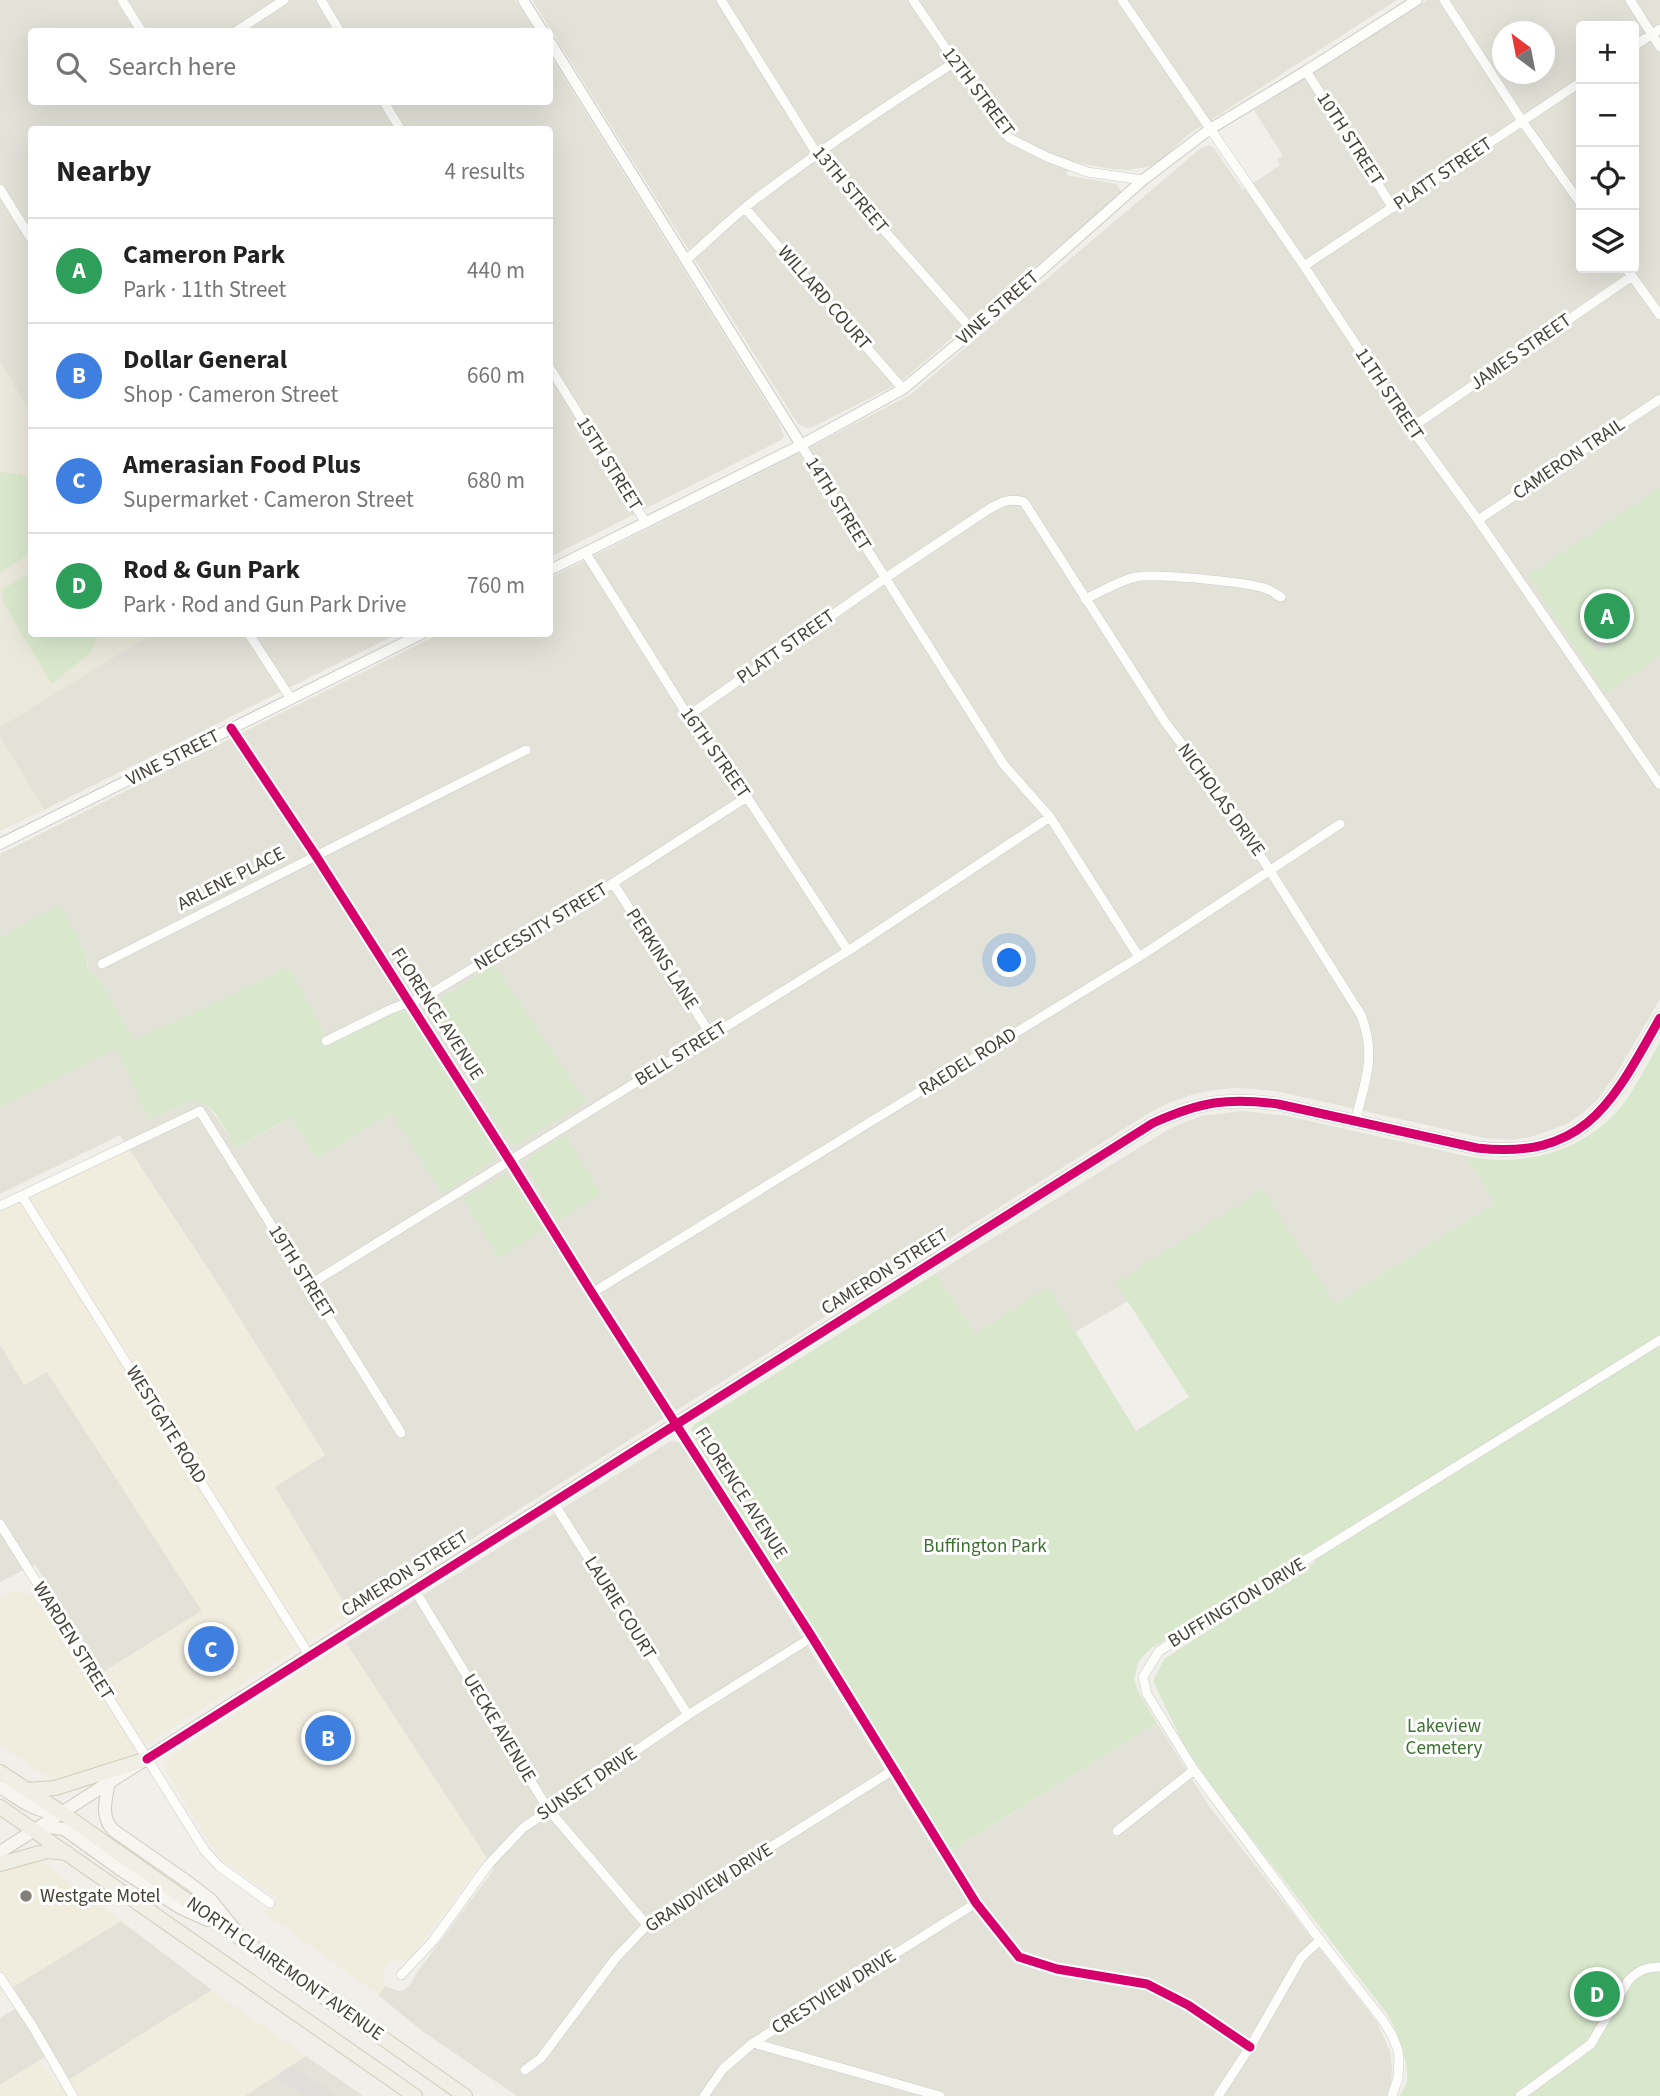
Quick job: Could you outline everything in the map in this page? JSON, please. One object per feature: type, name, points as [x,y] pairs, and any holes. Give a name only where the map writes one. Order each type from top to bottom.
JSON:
[{"type":"main road","name":"CAMERON STREET","points":[[0,1852],[1153,1124],[1187,1108],[1223,1100],[1249,1100],[1477,1148],[1495,1150],[1537,1147],[1578,1129],[1598,1115],[1612,1100],[1660,1018]]},
{"type":"main road","points":[[27,1790],[57,1788],[147,1759]]},
{"type":"main road","name":"NORTH CLAIREMONT AVENUE","points":[[0,1772],[465,2096]]},
{"type":"main road","points":[[109,1782],[104,1805],[107,1824],[211,1900],[243,1939]]},
{"type":"main road","points":[[0,1787],[40,1811],[61,1812]]},
{"type":"main road","name":"NORTH CLAIREMONT AVENUE","points":[[0,1807],[415,2096]]},
{"type":"main road","points":[[35,1830],[47,1827],[64,1829],[181,1908],[227,1928]]},
{"type":"main road","points":[[0,1864],[47,1851],[69,1854]]},
{"type":"street","points":[[122,0],[140,28]]},
{"type":"street","points":[[241,28],[284,0]]},
{"type":"street","points":[[321,0],[338,28]]},
{"type":"street","points":[[523,0],[540,28]]},
{"type":"street","name":"13TH STREET","points":[[721,0],[817,154],[973,331]]},
{"type":"street","name":"12TH STREET","points":[[913,0],[1009,138],[1047,157],[1087,172],[1143,180]]},
{"type":"street","name":"11TH STREET","points":[[1122,0],[1411,428],[1478,520],[1660,785]]},
{"type":"street","name":"VINE STREET","points":[[553,568],[801,445],[903,389],[973,331],[1143,180],[1210,129],[1417,0]]},
{"type":"street","points":[[1444,0],[1522,121],[1576,197]]},
{"type":"street","points":[[1630,0],[1656,32],[1660,47]]},
{"type":"street","points":[[1639,44],[1656,32]]},
{"type":"street","name":"14TH STREET","points":[[553,47],[884,579],[1004,765],[1050,817],[1139,957]]},
{"type":"street","points":[[687,259],[745,208],[817,154],[954,62]]},
{"type":"street","name":"10TH STREET","points":[[1306,71],[1393,208]]},
{"type":"street","name":"PLATT STREET","points":[[1304,266],[1578,84]]},
{"type":"street","points":[[386,105],[399,126]]},
{"type":"street","points":[[0,189],[28,234]]},
{"type":"street","name":"WILLARD COURT","points":[[745,208],[903,389]]},
{"type":"street","name":"JAMES STREET","points":[[1411,428],[1628,273]]},
{"type":"street","points":[[1630,273],[1660,315]]},
{"type":"street","name":"15TH STREET","points":[[553,373],[646,523]]},
{"type":"street","name":"CAMERON TRAIL","points":[[1478,520],[1660,399]]},
{"type":"street","name":"PLATT STREET","points":[[688,716],[884,579],[1003,501],[1015,499]]},
{"type":"street","name":"NICHOLAS DRIVE","points":[[1015,499],[1024,502],[1164,722],[1212,781],[1361,1015],[1368,1031],[1371,1050],[1355,1122]]},
{"type":"street","name":"16TH STREET","points":[[586,552],[688,716],[747,797],[848,951]]},
{"type":"street","points":[[1085,600],[1138,577],[1249,585],[1267,589],[1281,597]]},
{"type":"street","points":[[251,637],[291,699]]},
{"type":"street","name":"VINE STREET","points":[[0,844],[415,637]]},
{"type":"street","name":"FLORENCE AVENUE","points":[[232,728],[812,1637],[976,1903],[1019,1957],[1057,1969],[1147,1984],[1188,2005],[1250,2047]]},
{"type":"street","name":"ARLENE PLACE","points":[[102,964],[526,750]]},
{"type":"street","name":"NECESSITY STREET","points":[[326,1041],[391,1009],[425,997],[613,883],[747,797]]},
{"type":"street","name":"BELL STREET","points":[[309,1285],[848,951],[1050,817]]},
{"type":"street","name":"RAEDEL ROAD","points":[[592,1293],[1139,957],[1340,824]]},
{"type":"street","name":"PERKINS LANE","points":[[613,883],[711,1035]]},
{"type":"street","name":"19TH STREET","points":[[22,1196],[200,1111],[401,1433]]},
{"type":"street","points":[[0,1206],[22,1196]]},
{"type":"street","name":"WESTGATE ROAD","points":[[22,1196],[309,1655]]},
{"type":"street","name":"BUFFINGTON DRIVE","points":[[1392,2096],[1398,2078],[1399,2059],[1392,2035],[1194,1770],[1147,1694],[1143,1677],[1159,1651],[1660,1340]]},
{"type":"street","name":"LAURIE COURT","points":[[553,1502],[688,1715]]},
{"type":"street","name":"WARDEN STREET","points":[[0,1524],[205,1850],[219,1866],[270,1903]]},
{"type":"street","name":"UECKE AVENUE","points":[[414,1589],[548,1809],[647,1925]]},
{"type":"street","name":"SUNSET DRIVE","points":[[401,1975],[433,1941],[488,1865],[523,1828],[688,1715],[812,1637]]},
{"type":"street","name":"GRANDVIEW DRIVE","points":[[526,2070],[541,2058],[601,1977],[647,1925],[893,1770]]},
{"type":"street","points":[[1117,1831],[1194,1770]]},
{"type":"street","name":"CRESTVIEW DRIVE","points":[[704,2096],[723,2069],[753,2043],[976,1903]]},
{"type":"street","points":[[1218,2096],[1250,2047],[1301,1958],[1320,1940]]},
{"type":"street","points":[[1520,2096],[1591,2044],[1628,1981],[1635,1974],[1643,1969],[1660,1967]]},
{"type":"street","points":[[0,1977],[73,2096]]},
{"type":"street","points":[[753,2043],[940,2096]]},
{"type":"shaded area","points":[[0,0],[515,0],[533,28],[28,28],[28,105],[553,105],[553,60],[779,423],[784,436],[781,440],[553,555],[553,126],[28,126],[28,408],[0,363]]},
{"type":"shaded area","points":[[532,0],[1397,0],[1189,134],[1151,166],[1129,170],[1072,162],[1066,175],[1116,184],[1120,194],[904,379],[813,427],[806,428],[798,424],[553,33],[553,28],[550,28]]},
{"type":"shaded area","points":[[1428,0],[1660,0],[1660,999],[1615,1076],[1597,1100],[1567,1124],[1531,1137],[1512,1140],[1484,1138],[1276,1091],[1222,1089],[1194,1094],[1168,1103],[351,1615],[274,1487],[325,1455],[120,1135],[0,1194],[0,1107],[116,1047],[149,1120],[196,1101],[205,1104],[237,1148],[291,1117],[317,1159],[391,1113],[490,1164],[329,1044],[289,967],[134,1042],[99,977],[93,976],[87,970],[88,957],[61,906],[0,937],[0,854],[433,637],[553,637],[553,576],[910,395],[1201,148],[1209,145],[1213,147],[1243,190],[1280,165],[1277,159],[1283,156],[1254,110]]},
{"type":"shaded area","points":[[0,363],[28,408],[28,637],[146,637],[0,727]]},
{"type":"shaded area","points":[[1607,613],[1622,635],[1597,651],[1582,629]]},
{"type":"shaded area","points":[[146,637],[391,637],[44,810],[0,736],[0,727]]},
{"type":"shaded area","points":[[0,736],[44,810],[0,831]]},
{"type":"shaded area","points":[[1243,1111],[1287,1116],[1466,1156],[1495,1203],[1335,1304],[1117,1283],[1128,1301],[1075,1332],[1048,1288],[975,1334],[936,1273],[1171,1128],[1201,1116]]},
{"type":"shaded area","points":[[129,1149],[325,1455],[275,1487],[351,1615],[112,1766],[57,1784],[0,1745],[0,1597],[17,1591],[33,1595],[89,1681],[202,1611],[47,1372],[24,1385],[0,1344],[0,1211]]},
{"type":"shaded area","points":[[0,1344],[24,1384],[47,1371],[202,1611],[103,1672],[35,1564],[0,1582]]},
{"type":"shaded area","points":[[671,1441],[681,1443],[940,1858],[1157,1723],[1209,1806],[1377,2022],[1390,2051],[1391,2084],[1387,2096],[517,2096],[422,2031],[378,1995],[385,1986],[399,1991],[409,1986],[494,1869],[346,1643]]},
{"type":"shaded area","points":[[346,1643],[486,1857],[411,1957],[392,1961],[387,1965],[382,1975],[385,1986],[378,1995],[265,1913],[276,1898],[225,1862],[212,1847],[167,1773],[166,1766],[168,1760],[194,1740]]},
{"type":"shaded area","points":[[37,1857],[121,1921],[0,1995],[0,1869]]},
{"type":"shaded area","points":[[121,1921],[212,1990],[69,2080],[52,2053],[0,2085],[0,2018],[23,2004],[12,1987]]},
{"type":"shaded area","points":[[212,1990],[306,2056],[245,2096],[0,2096],[0,2085],[40,2060],[58,2087]]},
{"type":"shaded area","points":[[306,2056],[363,2096],[244,2095]]},
{"type":"shaded area","points":[[292,2066],[335,2096],[305,2096],[278,2078]]},
{"type":"green space","points":[[0,472],[19,474],[28,478],[28,555],[0,573]]},
{"type":"green space","points":[[1660,487],[1660,656],[1606,693],[1528,575]]},
{"type":"green space","points":[[28,574],[28,637],[98,637],[89,654],[52,684],[3,602],[3,589]]},
{"type":"green space","points":[[61,905],[88,957],[88,970],[99,977],[134,1041],[289,967],[326,1036],[393,1012],[405,1011],[494,1150],[495,1159],[443,1194],[391,1113],[317,1159],[291,1117],[236,1148],[218,1117],[198,1102],[189,1102],[149,1120],[116,1048],[0,1107],[0,937]]},
{"type":"green space","points":[[494,964],[586,1102],[516,1145],[509,1141],[500,1128],[427,1011],[430,1005]]},
{"type":"green space","points":[[1660,1042],[1660,2096],[1400,2096],[1407,2080],[1406,2064],[1388,2015],[1218,1795],[1184,1745],[1153,1681],[1164,1659],[1315,1562],[1315,1552],[1242,1598],[1151,1648],[1139,1661],[1134,1678],[1138,1691],[1157,1723],[951,1851],[696,1442],[691,1429],[936,1273],[975,1334],[1048,1287],[1136,1431],[1189,1397],[1116,1283],[1263,1189],[1335,1304],[1495,1203],[1466,1156],[1511,1160],[1555,1152],[1576,1143],[1612,1117],[1627,1099]]},
{"type":"green space","points":[[565,1134],[601,1194],[558,1221],[525,1165],[529,1158]]},
{"type":"green space","points":[[504,1175],[511,1178],[544,1230],[499,1258],[463,1199]]},
{"type":"cycle path","points":[[231,728],[316,856],[812,1637],[976,1903],[1019,1957],[1057,1969],[1147,1984],[1188,2005],[1250,2047]]},
{"type":"cycle path","points":[[147,1759],[1153,1123],[1200,1106],[1244,1101],[1278,1104],[1477,1148],[1515,1149],[1545,1144],[1571,1134],[1592,1119],[1627,1075],[1660,1018]]},
{"type":"place","name":"Cameron Park","points":[[1607,616]]},
{"type":"place","name":"Amerasian Food Plus","points":[[211,1649]]},
{"type":"place","name":"Dollar General","points":[[328,1738]]},
{"type":"place","name":"Westgate Motel","points":[[26,1896]]},
{"type":"place","name":"Rod & Gun Park","points":[[1597,1994]]},
{"type":"park label","name":"Buffington Park","points":[[985,1546]]},
{"type":"park label","name":"Lakeview Cemetery","points":[[1444,1737]]}]
